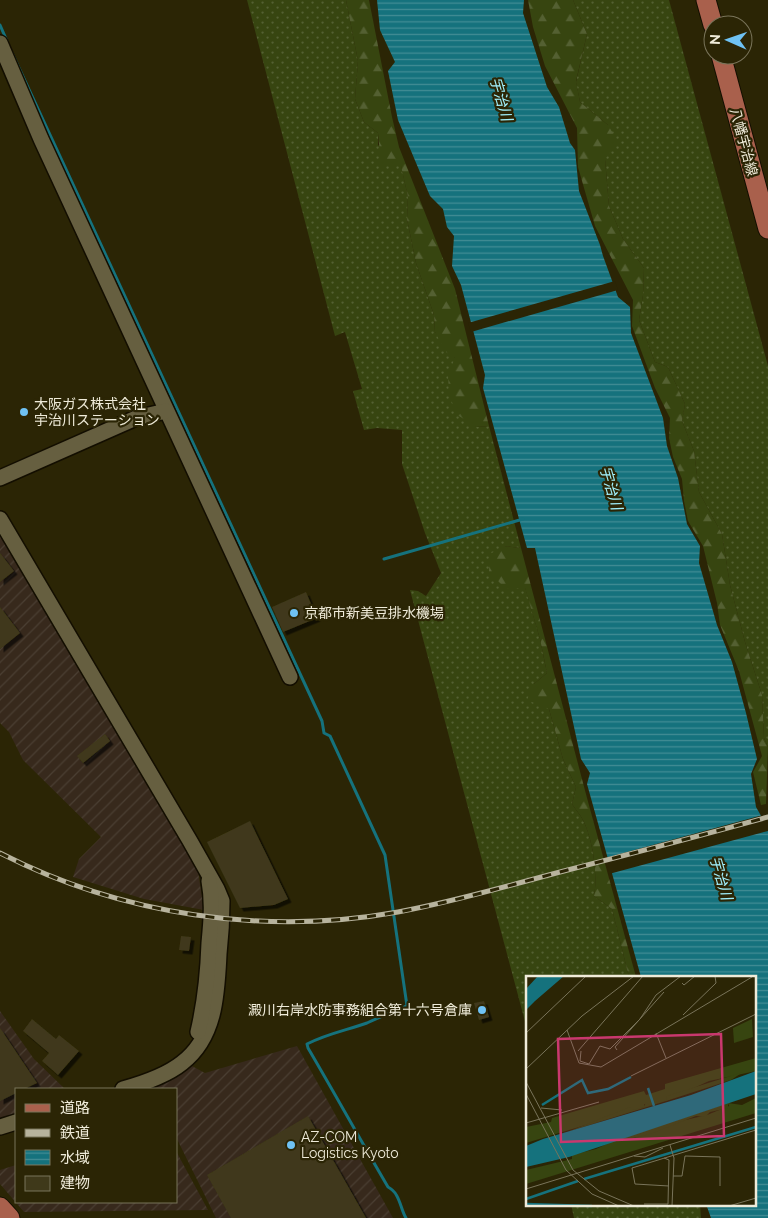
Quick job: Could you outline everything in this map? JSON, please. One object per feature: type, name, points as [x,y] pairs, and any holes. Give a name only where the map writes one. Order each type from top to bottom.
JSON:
[{"type":"main road","points":[[706,0],[710,15]]},
{"type":"main road","name":"八幡宇治線","points":[[724,65],[768,229]]},
{"type":"main road","points":[[0,1207],[10,1218]]},
{"type":"street","points":[[0,43],[41,139],[290,677]]},
{"type":"street","points":[[0,478],[136,418],[166,411]]},
{"type":"street","points":[[0,519],[147,768],[222,901],[216,1000],[208,1029],[182,1064],[148,1082],[127,1088]]},
{"type":"street","points":[[0,1127],[15,1122]]},
{"type":"shaded area","points":[[0,530],[197,865],[204,910],[144,899],[73,877],[79,859],[101,837],[23,760],[9,732],[0,723]]},
{"type":"shaded area","points":[[0,1011],[34,1059],[64,1088],[15,1088],[15,1114],[0,1119]]},
{"type":"shaded area","points":[[297,1046],[393,1218],[216,1218],[178,1141],[178,1088],[152,1088],[150,1084],[190,1065],[205,1073]]},
{"type":"shaded area","points":[[178,1155],[208,1210],[24,1212],[16,1203],[178,1203]]},
{"type":"shaded area","points":[[15,1165],[15,1202],[0,1184],[0,1170]]},
{"type":"green space","points":[[247,0],[346,0],[358,61],[355,99],[364,122],[378,133],[378,145],[401,165],[408,197],[407,219],[416,263],[434,315],[435,332],[455,358],[476,427],[489,426],[521,548],[504,546],[525,587],[540,639],[547,673],[534,684],[549,709],[563,759],[576,787],[572,804],[583,820],[590,837],[595,868],[594,896],[612,909],[629,976],[526,976],[526,1025],[410,590],[418,591],[426,596],[441,573],[425,533],[402,464],[402,430],[377,428],[364,430],[353,391],[362,389],[345,332],[335,336]]},
{"type":"green space","points":[[346,0],[369,0],[399,147],[455,289],[489,426],[476,427],[456,414],[449,393],[448,374],[455,358],[446,352],[435,332],[434,315],[416,263],[407,219],[408,197],[401,166],[381,165],[378,133],[364,122],[355,99],[358,61]]},
{"type":"green space","points":[[528,0],[573,0],[587,34],[576,81],[580,102],[608,125],[618,142],[605,159],[609,206],[623,239],[644,268],[643,295],[639,320],[655,362],[668,367],[685,404],[682,421],[694,451],[699,492],[722,534],[730,585],[745,642],[762,695],[764,738],[768,747],[766,804],[761,805],[753,772],[762,756],[739,671],[720,625],[717,603],[703,546],[688,521],[682,479],[673,457],[669,438],[670,418],[655,388],[632,326],[633,300],[595,226],[578,167],[577,128],[545,66],[533,27]]},
{"type":"green space","points":[[573,0],[669,0],[768,366],[768,747],[764,738],[762,695],[745,642],[730,585],[722,534],[699,492],[694,451],[682,421],[685,404],[668,367],[655,362],[639,320],[643,295],[644,268],[623,239],[609,206],[605,159],[608,125],[580,102],[576,82],[587,34]]},
{"type":"green space","points":[[504,546],[521,548],[636,976],[629,976],[612,909],[594,896],[595,868],[590,837],[583,820],[572,804],[576,787],[563,759],[549,709],[527,700],[534,684],[547,673],[540,639],[525,588],[506,589],[489,572],[490,554]]},
{"type":"green space","points":[[571,1206],[700,1206],[701,1218],[574,1218]]},
{"type":"water","name":"宇治川","points":[[377,0],[524,0],[523,13],[547,87],[559,107],[570,143],[575,150],[579,191],[618,297],[630,307],[631,333],[663,418],[667,446],[678,478],[687,524],[700,546],[699,563],[717,625],[732,662],[746,713],[757,759],[751,774],[756,807],[768,828],[768,1218],[711,1218],[707,1206],[756,1206],[756,976],[641,976],[587,784],[590,773],[581,759],[535,548],[527,548],[483,388],[485,375],[461,285],[452,266],[454,236],[447,227],[443,209],[430,196],[398,120],[388,71],[395,62],[380,30]]},
{"type":"pier","points":[[615,281],[618,290],[471,332],[468,323]]},
{"type":"pier","points":[[763,815],[768,823],[768,831],[609,874],[605,858]]},
{"type":"building","points":[[0,553],[14,571],[0,582]]},
{"type":"building","name":"京都市新美豆排水機場","points":[[306,592],[317,618],[283,632],[272,607]]},
{"type":"building","points":[[0,607],[20,633],[0,649]]},
{"type":"building","points":[[105,734],[110,741],[83,763],[77,756]]},
{"type":"building","points":[[250,821],[288,899],[274,905],[240,908],[207,842]]},
{"type":"building","points":[[181,936],[191,937],[189,951],[179,950]]},
{"type":"building","name":"澱川右岸水防事務組合第十六号倉庫","points":[[484,1001],[489,1017],[479,1020],[474,1003]]},
{"type":"building","points":[[32,1019],[56,1039],[59,1035],[79,1051],[58,1075],[42,1061],[49,1053],[23,1031]]},
{"type":"building","points":[[0,1028],[37,1083],[26,1088],[15,1088],[15,1094],[0,1101]]},
{"type":"building","name":"AZ-COM Logistics Kyoto","points":[[308,1116],[366,1218],[231,1218],[207,1175]]},
{"type":"waterway","points":[[0,25],[7,41]]},
{"type":"waterway","points":[[12,53],[322,721],[324,733],[330,736],[385,855],[407,1006],[367,1023],[307,1044],[388,1187],[395,1193],[406,1218]]},
{"type":"waterway","points":[[384,559],[523,519]]},
{"type":"railway","points":[[0,853],[46,874],[94,892],[144,905],[194,915],[296,922],[347,919],[439,904],[768,817]]},
{"type":"place","name":"大阪ガス株式会社 宇治川ステーション","points":[[24,412]]},
{"type":"place","name":"京都市新美豆排水機場","points":[[294,613]]},
{"type":"place","name":"澱川右岸水防事務組合第十六号倉庫","points":[[482,1010]]},
{"type":"place","name":"AZ-COM Logistics Kyoto","points":[[291,1145]]}]
